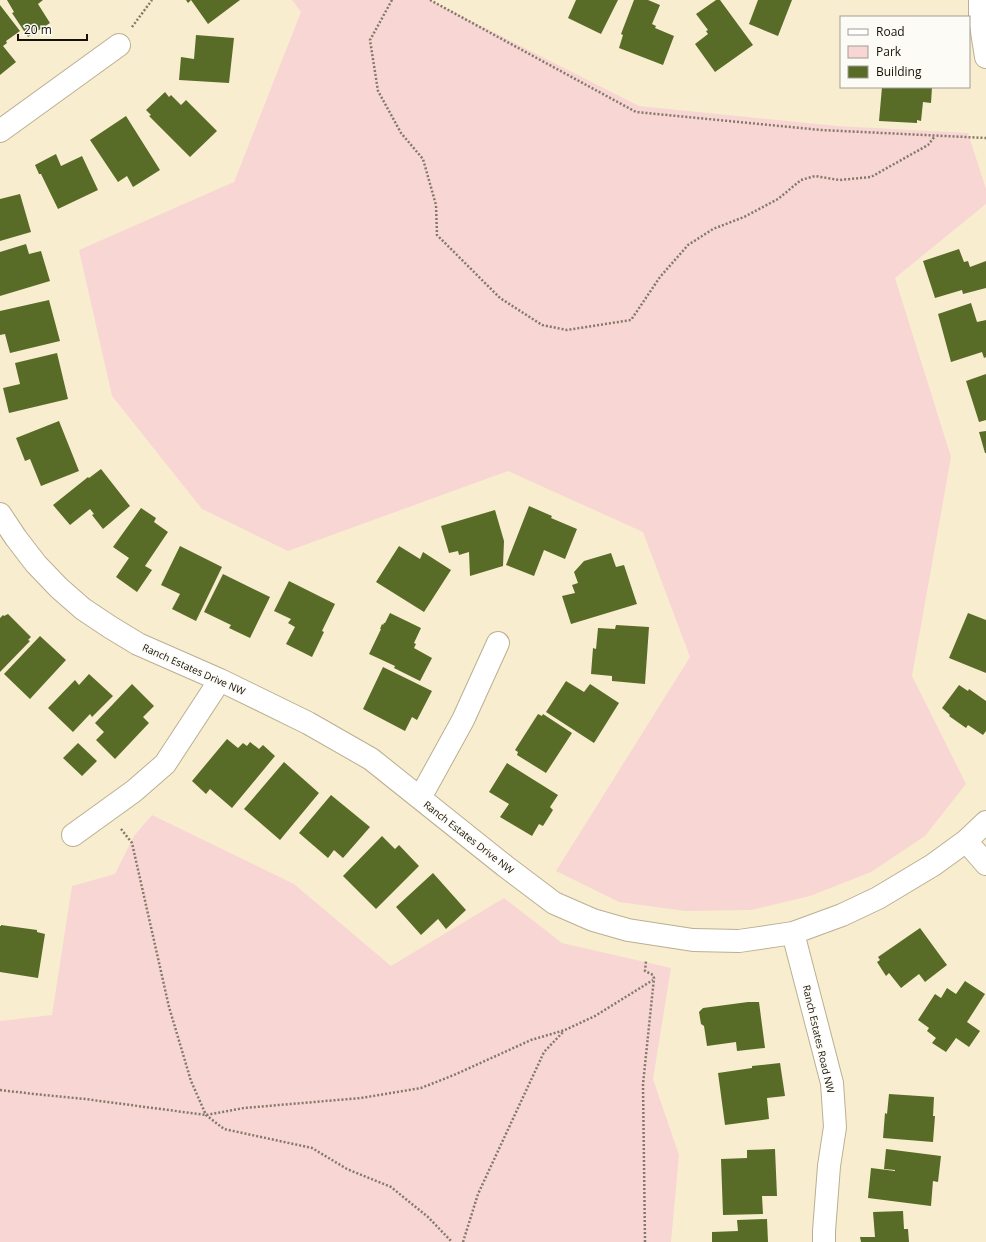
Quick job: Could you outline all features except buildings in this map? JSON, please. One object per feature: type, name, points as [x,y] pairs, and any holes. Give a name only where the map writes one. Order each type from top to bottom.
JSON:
[{"type":"street","points":[[980,0],[980,19],[986,57]]},
{"type":"street","points":[[0,131],[120,45]]},
{"type":"street","name":"Ranch Estates Drive NW","points":[[0,514],[36,564],[59,588],[83,609],[138,644],[220,680],[308,723],[371,759],[505,866],[554,903],[593,920],[628,930],[693,940],[739,941],[793,933],[842,915],[878,898],[933,865],[966,841],[986,822]]},
{"type":"street","points":[[420,798],[463,720],[498,643]]},
{"type":"street","points":[[73,835],[134,792],[165,764],[220,680]]},
{"type":"street","points":[[966,841],[986,864]]},
{"type":"street","name":"Ranch Estates Road NW","points":[[793,933],[832,1083],[835,1127],[829,1166],[824,1242]]},
{"type":"path","points":[[120,45],[152,0]]},
{"type":"path","points":[[392,0],[370,40],[378,91],[401,133],[423,159],[436,205],[437,235],[500,298],[542,325],[567,330],[631,320],[660,277],[688,245],[713,229],[744,217],[778,199],[801,180],[815,176],[839,180],[871,178],[928,145],[935,136]]},
{"type":"path","points":[[430,0],[636,112],[821,130],[986,138]]},
{"type":"path","points":[[107,810],[132,843],[170,1007],[191,1081],[206,1115],[224,1129],[312,1148],[347,1169],[391,1186],[428,1217],[452,1242]]},
{"type":"path","points":[[645,1242],[643,1084],[654,978],[653,975],[645,971],[646,961]]},
{"type":"path","points":[[0,1090],[85,1099],[206,1115],[244,1108],[361,1098],[421,1088],[532,1040],[565,1030],[595,1016],[653,980]]},
{"type":"path","points":[[463,1242],[478,1194],[544,1052],[565,1030]]},
{"type":"green space","points":[[292,0],[430,0],[639,106],[837,126],[968,133],[986,189],[986,204],[895,278],[951,457],[912,676],[966,784],[925,836],[871,872],[810,896],[751,910],[685,911],[619,902],[556,871],[690,657],[643,532],[508,471],[288,551],[202,509],[112,396],[79,250],[234,182],[301,12]]},
{"type":"green space","points":[[152,815],[294,884],[391,966],[504,898],[562,943],[671,968],[653,1079],[679,1155],[671,1242],[0,1242],[0,1021],[52,1015],[72,886],[115,874],[134,836]]}]
